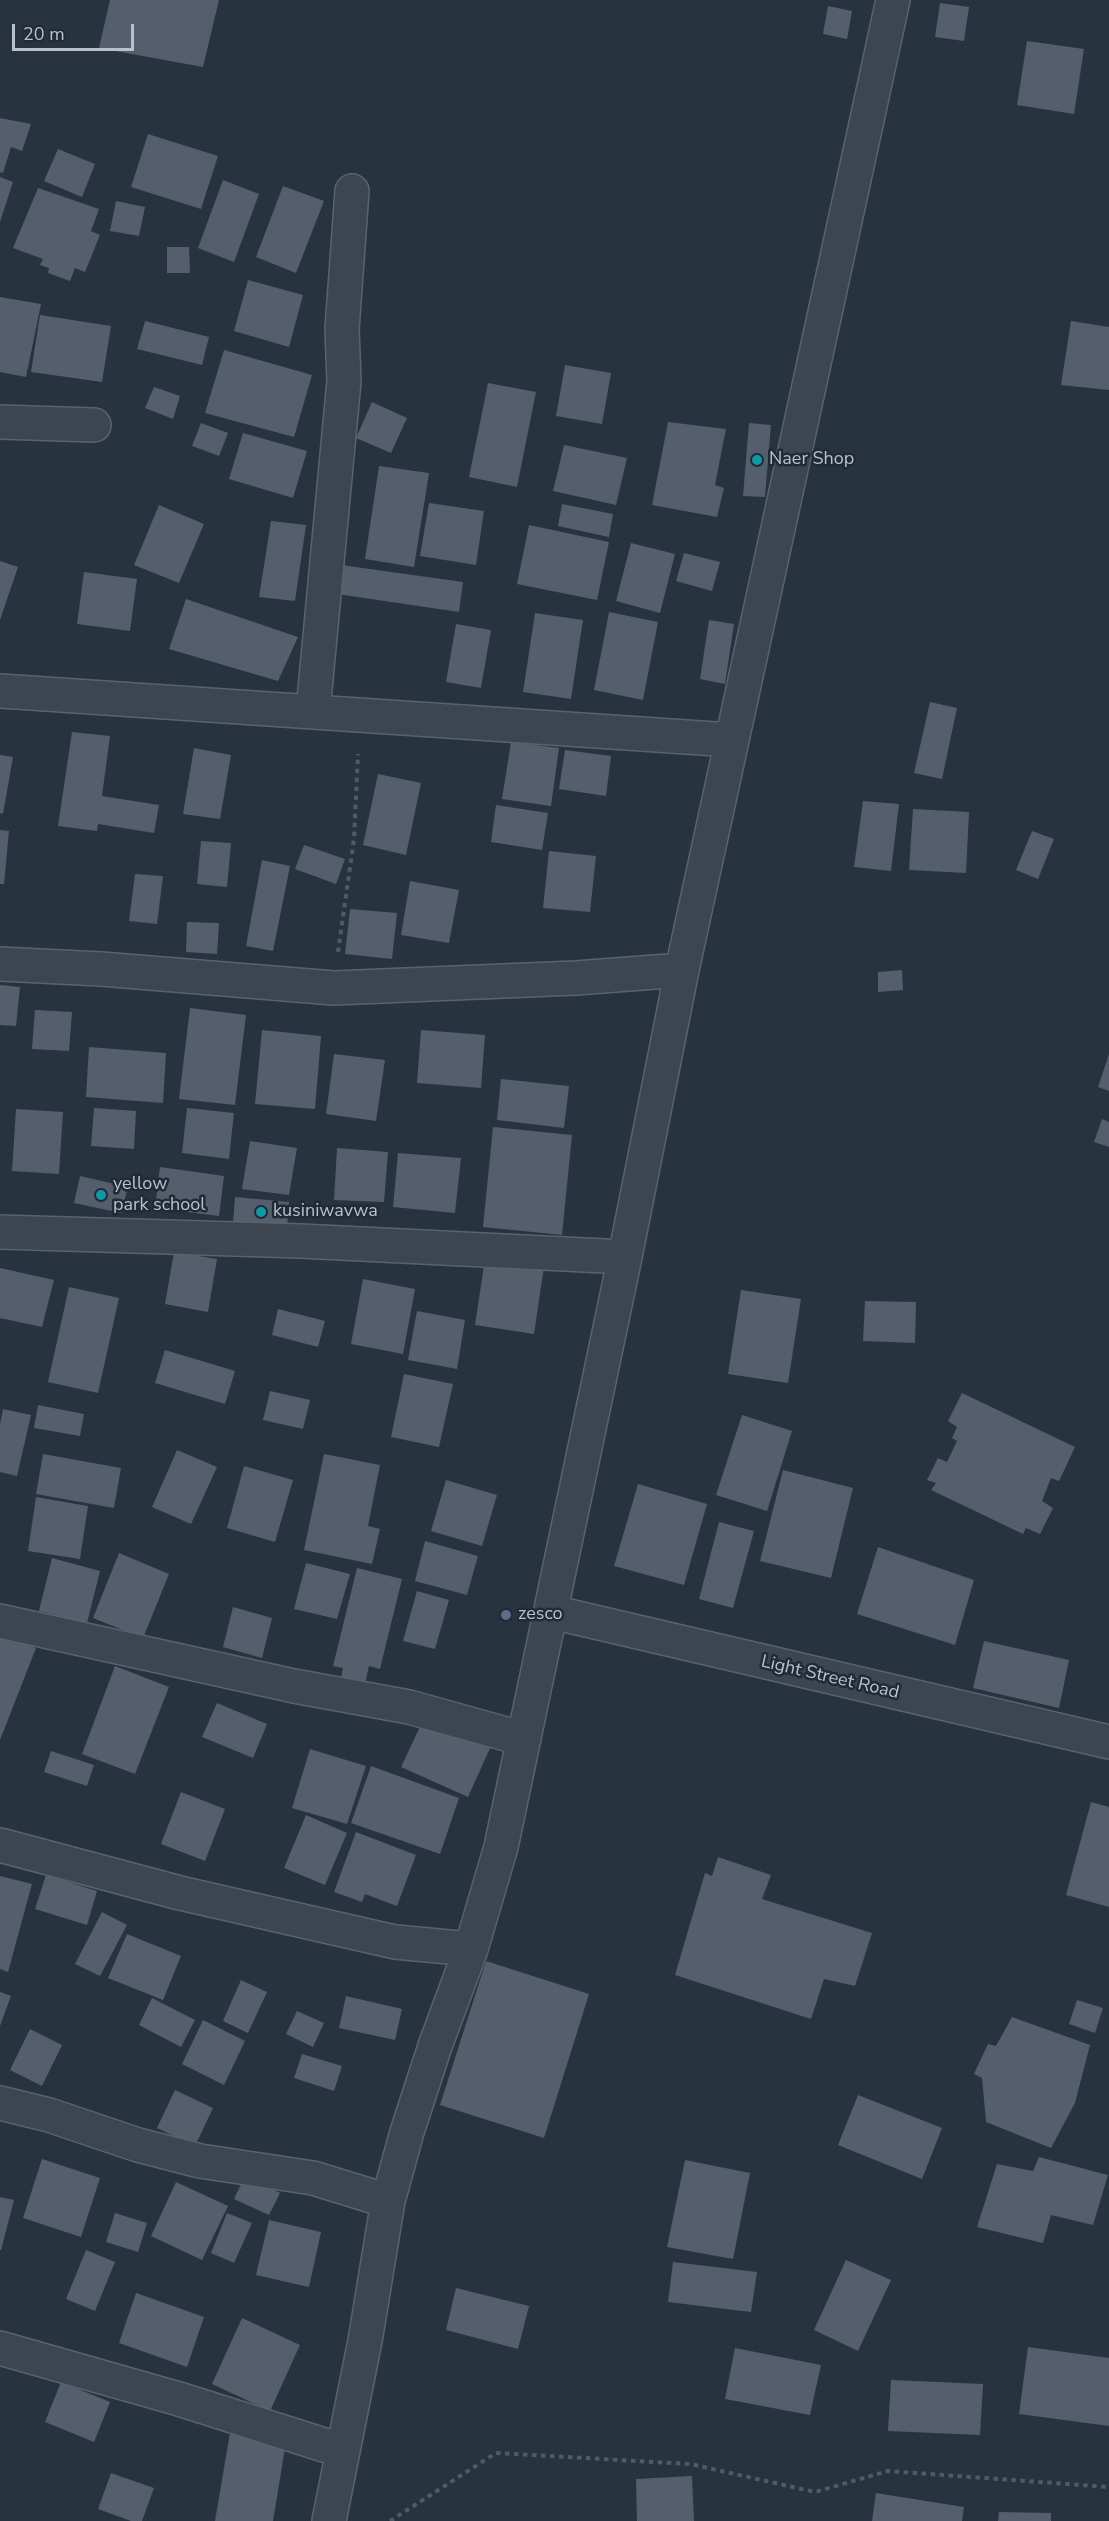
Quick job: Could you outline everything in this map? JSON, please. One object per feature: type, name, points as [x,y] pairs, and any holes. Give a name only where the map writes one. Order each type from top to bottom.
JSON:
[{"type":"street","points":[[329,2521],[388,2201],[435,2046],[471,1949],[501,1847],[552,1612],[682,970],[893,0]]},
{"type":"street","points":[[313,711],[344,381],[342,329],[352,191]]},
{"type":"street","points":[[0,422],[94,425]]},
{"type":"street","points":[[0,691],[731,740]]},
{"type":"street","points":[[0,964],[101,969],[334,988],[576,978],[682,970]]},
{"type":"street","points":[[0,1232],[301,1241],[625,1257]]},
{"type":"street","name":"Light Street Road","points":[[552,1612],[1109,1742]]},
{"type":"street","points":[[0,1622],[262,1680],[409,1707],[475,1723],[524,1739]]},
{"type":"street","points":[[0,1845],[180,1893],[360,1935],[394,1942],[471,1949]]},
{"type":"street","points":[[0,2103],[148,2148],[200,2160],[313,2178],[388,2201]]},
{"type":"street","points":[[0,2348],[179,2399],[343,2451]]},
{"type":"path","points":[[334,988],[354,839],[360,714]]},
{"type":"path","points":[[390,2521],[496,2453],[690,2464],[815,2492],[888,2471],[989,2476],[1109,2487]]},
{"type":"building","points":[[110,0],[219,0],[203,67],[99,48]]},
{"type":"building","points":[[940,3],[969,7],[964,41],[935,37]]},
{"type":"building","points":[[828,6],[852,11],[847,39],[823,34]]},
{"type":"building","points":[[1027,41],[1084,49],[1074,114],[1017,105]]},
{"type":"building","points":[[0,118],[31,124],[22,151],[11,147],[3,173],[0,172]]},
{"type":"building","points":[[148,134],[218,156],[201,209],[131,187]]},
{"type":"building","points":[[58,149],[95,164],[82,197],[44,181]]},
{"type":"building","points":[[0,177],[13,182],[0,222]]},
{"type":"building","points":[[223,180],[259,194],[234,262],[198,248]]},
{"type":"building","points":[[283,186],[324,201],[296,273],[256,257]]},
{"type":"building","points":[[38,188],[99,209],[91,231],[100,235],[85,272],[75,268],[70,281],[48,273],[49,268],[40,265],[43,259],[13,248]]},
{"type":"building","points":[[116,201],[145,207],[139,236],[110,231]]},
{"type":"building","points":[[167,247],[189,247],[190,273],[167,273]]},
{"type":"building","points":[[248,280],[303,295],[289,347],[234,331]]},
{"type":"building","points":[[0,297],[41,304],[26,377],[0,372]]},
{"type":"building","points":[[40,315],[111,326],[102,382],[31,372]]},
{"type":"building","points":[[145,321],[209,337],[202,365],[137,349]]},
{"type":"building","points":[[1071,321],[1109,327],[1109,390],[1061,385]]},
{"type":"building","points":[[224,350],[312,375],[294,437],[205,413]]},
{"type":"building","points":[[565,365],[611,373],[602,424],[556,416]]},
{"type":"building","points":[[488,383],[536,392],[517,487],[469,477]]},
{"type":"building","points":[[154,387],[180,396],[173,419],[145,408]]},
{"type":"building","points":[[372,402],[407,418],[391,453],[356,438]]},
{"type":"building","points":[[668,422],[726,429],[715,485],[724,488],[717,517],[652,505]]},
{"type":"building","points":[[201,423],[228,433],[219,456],[192,446]]},
{"type":"building","name":"Naer Shop","points":[[749,423],[771,425],[765,497],[743,496]]},
{"type":"building","points":[[243,433],[307,451],[293,498],[229,479]]},
{"type":"building","points":[[564,445],[627,458],[616,505],[553,491]]},
{"type":"building","points":[[379,466],[429,473],[414,567],[365,559]]},
{"type":"building","points":[[429,503],[484,511],[476,565],[420,556]]},
{"type":"building","points":[[562,504],[613,514],[609,537],[558,526]]},
{"type":"building","points":[[159,505],[204,524],[179,583],[134,565]]},
{"type":"building","points":[[271,521],[306,525],[295,601],[259,597]]},
{"type":"building","points":[[529,525],[609,542],[597,600],[517,584]]},
{"type":"building","points":[[631,543],[675,554],[660,613],[616,601]]},
{"type":"building","points":[[684,553],[720,562],[712,591],[676,581]]},
{"type":"building","points":[[0,561],[18,567],[0,620]]},
{"type":"building","points":[[341,565],[463,582],[459,612],[337,594]]},
{"type":"building","points":[[84,572],[137,579],[130,631],[77,624]]},
{"type":"building","points":[[186,599],[298,637],[278,681],[169,649]]},
{"type":"building","points":[[609,612],[658,622],[643,700],[594,690]]},
{"type":"building","points":[[535,613],[583,620],[571,699],[523,692]]},
{"type":"building","points":[[709,620],[734,624],[725,684],[700,679]]},
{"type":"building","points":[[456,624],[491,630],[481,688],[446,682]]},
{"type":"building","points":[[930,702],[957,708],[942,779],[914,773]]},
{"type":"building","points":[[72,732],[110,736],[102,796],[159,805],[154,833],[98,824],[97,831],[58,826]]},
{"type":"building","points":[[511,742],[559,748],[551,806],[502,799]]},
{"type":"building","points":[[194,748],[231,755],[220,819],[183,814]]},
{"type":"building","points":[[565,750],[611,756],[606,796],[559,789]]},
{"type":"building","points":[[0,755],[13,757],[3,814],[0,813]]},
{"type":"building","points":[[378,774],[421,783],[406,855],[363,845]]},
{"type":"building","points":[[863,801],[899,804],[891,871],[854,867]]},
{"type":"building","points":[[496,805],[548,813],[542,850],[491,842]]},
{"type":"building","points":[[913,809],[969,812],[966,873],[909,870]]},
{"type":"building","points":[[0,830],[9,831],[4,884],[0,884]]},
{"type":"building","points":[[1032,831],[1054,839],[1038,879],[1016,870]]},
{"type":"building","points":[[201,841],[231,843],[227,887],[197,884]]},
{"type":"building","points":[[304,845],[345,859],[336,884],[295,869]]},
{"type":"building","points":[[549,851],[596,856],[590,912],[543,908]]},
{"type":"building","points":[[262,860],[290,866],[273,951],[246,946]]},
{"type":"building","points":[[135,874],[163,876],[157,924],[129,921]]},
{"type":"building","points":[[410,881],[459,890],[449,943],[401,935]]},
{"type":"building","points":[[350,909],[397,913],[392,959],[345,954]]},
{"type":"building","points":[[187,922],[219,923],[217,954],[186,952]]},
{"type":"building","points":[[902,970],[903,990],[878,992],[878,972]]},
{"type":"building","points":[[0,985],[20,987],[16,1026],[0,1025]]},
{"type":"building","points":[[190,1008],[246,1015],[235,1105],[179,1099]]},
{"type":"building","points":[[35,1010],[72,1012],[69,1051],[32,1049]]},
{"type":"building","points":[[262,1030],[321,1036],[315,1109],[255,1104]]},
{"type":"building","points":[[421,1030],[485,1035],[481,1088],[417,1083]]},
{"type":"building","points":[[89,1047],[166,1053],[163,1103],[86,1097]]},
{"type":"building","points":[[334,1054],[385,1060],[376,1121],[326,1114]]},
{"type":"building","points":[[1109,1054],[1109,1091],[1098,1087]]},
{"type":"building","points":[[501,1079],[569,1086],[564,1128],[497,1120]]},
{"type":"building","points":[[94,1108],[136,1111],[134,1149],[91,1146]]},
{"type":"building","points":[[187,1108],[234,1113],[229,1159],[182,1153]]},
{"type":"building","points":[[16,1109],[63,1112],[59,1174],[12,1171]]},
{"type":"building","points":[[1102,1119],[1109,1122],[1109,1147],[1094,1142]]},
{"type":"building","points":[[493,1127],[572,1135],[562,1235],[483,1227]]},
{"type":"building","points":[[250,1141],[297,1148],[289,1195],[242,1189]]},
{"type":"building","points":[[337,1148],[388,1152],[384,1202],[334,1200]]},
{"type":"building","points":[[398,1153],[461,1158],[455,1213],[393,1207]]},
{"type":"building","points":[[160,1167],[224,1176],[219,1216],[155,1208]]},
{"type":"building","name":"yellow park school","points":[[80,1176],[128,1187],[121,1213],[74,1203]]},
{"type":"building","name":"kusiniwavwa","points":[[235,1197],[289,1202],[287,1228],[233,1223]]},
{"type":"building","points":[[174,1252],[217,1259],[208,1312],[165,1304]]},
{"type":"building","points":[[486,1252],[545,1260],[534,1334],[475,1325]]},
{"type":"building","points":[[0,1268],[54,1280],[42,1327],[0,1318]]},
{"type":"building","points":[[363,1279],[415,1289],[403,1354],[351,1344]]},
{"type":"building","points":[[69,1287],[119,1298],[98,1393],[48,1382]]},
{"type":"building","points":[[741,1290],[801,1299],[788,1383],[728,1374]]},
{"type":"building","points":[[865,1301],[916,1302],[915,1343],[863,1341]]},
{"type":"building","points":[[278,1309],[325,1321],[318,1347],[272,1335]]},
{"type":"building","points":[[417,1311],[465,1320],[457,1369],[408,1360]]},
{"type":"building","points":[[165,1350],[235,1371],[225,1404],[155,1383]]},
{"type":"building","points":[[404,1374],[453,1384],[439,1447],[391,1437]]},
{"type":"building","points":[[270,1391],[310,1400],[303,1429],[263,1420]]},
{"type":"building","points":[[962,1393],[1075,1447],[1059,1481],[1051,1478],[1042,1501],[1053,1508],[1040,1534],[1026,1528],[1023,1534],[931,1490],[936,1483],[927,1480],[938,1458],[947,1462],[957,1441],[952,1438],[957,1427],[948,1421]]},
{"type":"building","points":[[38,1405],[84,1414],[80,1436],[34,1428]]},
{"type":"building","points":[[3,1409],[31,1415],[17,1476],[0,1472],[0,1424]]},
{"type":"building","points":[[742,1415],[792,1431],[767,1511],[716,1495]]},
{"type":"building","points":[[177,1450],[217,1467],[191,1524],[152,1507]]},
{"type":"building","points":[[43,1454],[121,1468],[114,1508],[36,1494]]},
{"type":"building","points":[[324,1454],[380,1465],[368,1526],[380,1529],[372,1564],[304,1550]]},
{"type":"building","points":[[244,1466],[293,1480],[275,1542],[227,1528]]},
{"type":"building","points":[[783,1470],[853,1488],[831,1578],[760,1561]]},
{"type":"building","points":[[446,1480],[497,1495],[482,1546],[431,1531]]},
{"type":"building","points":[[638,1484],[707,1504],[684,1585],[614,1566]]},
{"type":"building","points":[[36,1497],[88,1506],[80,1559],[28,1551]]},
{"type":"building","points":[[719,1522],[754,1531],[733,1608],[699,1599]]},
{"type":"building","points":[[425,1541],[478,1556],[467,1595],[415,1581]]},
{"type":"building","points":[[878,1547],[974,1580],[955,1645],[857,1614]]},
{"type":"building","points":[[119,1553],[169,1574],[143,1638],[93,1618]]},
{"type":"building","points":[[52,1558],[100,1571],[87,1623],[39,1611]]},
{"type":"building","points":[[306,1563],[350,1574],[337,1619],[294,1609]]},
{"type":"building","points":[[357,1568],[402,1579],[380,1669],[369,1666],[364,1688],[340,1682],[343,1668],[333,1666]]},
{"type":"building","points":[[417,1591],[449,1600],[435,1649],[403,1641]]},
{"type":"building","points":[[233,1607],[272,1618],[262,1658],[223,1647]]},
{"type":"building","points":[[0,1634],[36,1648],[0,1740]]},
{"type":"building","points":[[984,1641],[1069,1660],[1059,1708],[973,1688]]},
{"type":"building","points":[[115,1666],[169,1687],[135,1774],[82,1754]]},
{"type":"building","points":[[217,1703],[267,1724],[253,1758],[202,1737]]},
{"type":"building","points":[[425,1716],[491,1746],[468,1797],[401,1767]]},
{"type":"building","points":[[310,1749],[366,1766],[347,1824],[292,1808]]},
{"type":"building","points":[[51,1751],[94,1765],[87,1786],[44,1772]]},
{"type":"building","points":[[371,1766],[459,1798],[440,1854],[351,1823]]},
{"type":"building","points":[[181,1792],[225,1809],[205,1861],[161,1844]]},
{"type":"building","points":[[1091,1802],[1109,1807],[1109,1907],[1066,1895]]},
{"type":"building","points":[[306,1815],[347,1833],[325,1885],[284,1868]]},
{"type":"building","points":[[356,1832],[416,1855],[397,1906],[365,1894],[362,1902],[334,1892]]},
{"type":"building","points":[[718,1857],[771,1875],[762,1899],[872,1933],[855,1986],[824,1979],[811,2019],[675,1975],[705,1873],[712,1876]]},
{"type":"building","points":[[46,1875],[97,1891],[87,1925],[35,1909]]},
{"type":"building","points":[[0,1876],[32,1884],[8,1972],[0,1969]]},
{"type":"building","points":[[102,1912],[127,1925],[100,1976],[75,1964]]},
{"type":"building","points":[[127,1934],[181,1956],[163,2000],[108,1978]]},
{"type":"building","points":[[486,1961],[589,1994],[544,2138],[440,2105]]},
{"type":"building","points":[[241,1980],[267,1992],[248,2033],[223,2021]]},
{"type":"building","points":[[0,1992],[11,1996],[0,2026]]},
{"type":"building","points":[[346,1996],[402,2009],[395,2040],[339,2028]]},
{"type":"building","points":[[152,1998],[195,2020],[181,2047],[139,2025]]},
{"type":"building","points":[[1077,2000],[1103,2008],[1095,2033],[1069,2024]]},
{"type":"building","points":[[297,2011],[324,2023],[313,2047],[286,2034]]},
{"type":"building","points":[[1012,2017],[1090,2045],[1075,2103],[1051,2148],[986,2122],[982,2078],[974,2074],[988,2044],[996,2046]]},
{"type":"building","points":[[203,2020],[245,2041],[224,2085],[182,2064]]},
{"type":"building","points":[[30,2029],[62,2045],[42,2086],[10,2070]]},
{"type":"building","points":[[302,2054],[342,2066],[334,2091],[294,2078]]},
{"type":"building","points":[[175,2090],[213,2108],[195,2146],[157,2128]]},
{"type":"building","points":[[858,2095],[942,2128],[922,2179],[838,2145]]},
{"type":"building","points":[[1039,2157],[1108,2175],[1093,2225],[1051,2215],[1043,2243],[977,2227],[997,2164],[1033,2171]]},
{"type":"building","points":[[42,2159],[100,2178],[81,2237],[23,2218]]},
{"type":"building","points":[[685,2160],[750,2173],[733,2259],[667,2247]]},
{"type":"building","points":[[245,2176],[280,2193],[269,2215],[234,2199]]},
{"type":"building","points":[[176,2182],[228,2206],[202,2260],[151,2236]]},
{"type":"building","points":[[0,2197],[14,2200],[1,2250],[0,2250]]},
{"type":"building","points":[[115,2213],[147,2223],[138,2252],[106,2242]]},
{"type":"building","points":[[227,2213],[252,2223],[234,2263],[211,2253]]},
{"type":"building","points":[[269,2220],[321,2232],[309,2287],[256,2275]]},
{"type":"building","points":[[86,2250],[115,2262],[95,2311],[66,2299]]},
{"type":"building","points":[[846,2260],[891,2280],[858,2351],[814,2330]]},
{"type":"building","points":[[673,2262],[757,2272],[751,2312],[668,2302]]},
{"type":"building","points":[[456,2288],[529,2306],[518,2349],[446,2330]]},
{"type":"building","points":[[136,2293],[204,2317],[187,2367],[119,2343]]},
{"type":"building","points":[[242,2318],[300,2345],[270,2411],[212,2384]]},
{"type":"building","points":[[1028,2347],[1109,2358],[1109,2426],[1019,2414]]},
{"type":"building","points":[[735,2348],[821,2365],[810,2415],[725,2399]]},
{"type":"building","points":[[891,2380],[983,2384],[980,2435],[888,2431]]},
{"type":"building","points":[[61,2382],[110,2402],[94,2442],[45,2422]]},
{"type":"building","points":[[230,2433],[286,2442],[273,2521],[215,2521]]},
{"type":"building","points":[[111,2473],[154,2488],[142,2521],[131,2521],[98,2509]]},
{"type":"building","points":[[692,2476],[694,2521],[637,2521],[636,2479]]},
{"type":"building","points":[[876,2493],[964,2507],[962,2521],[872,2521]]},
{"type":"building","points":[[999,2512],[1051,2513],[1051,2521],[998,2521]]},
{"type":"place","name":"Naer Shop","points":[[757,460]]},
{"type":"place","name":"yellow park school","points":[[101,1195]]},
{"type":"place","name":"kusiniwavwa","points":[[261,1212]]},
{"type":"place","name":"zesco","points":[[506,1615]]}]
